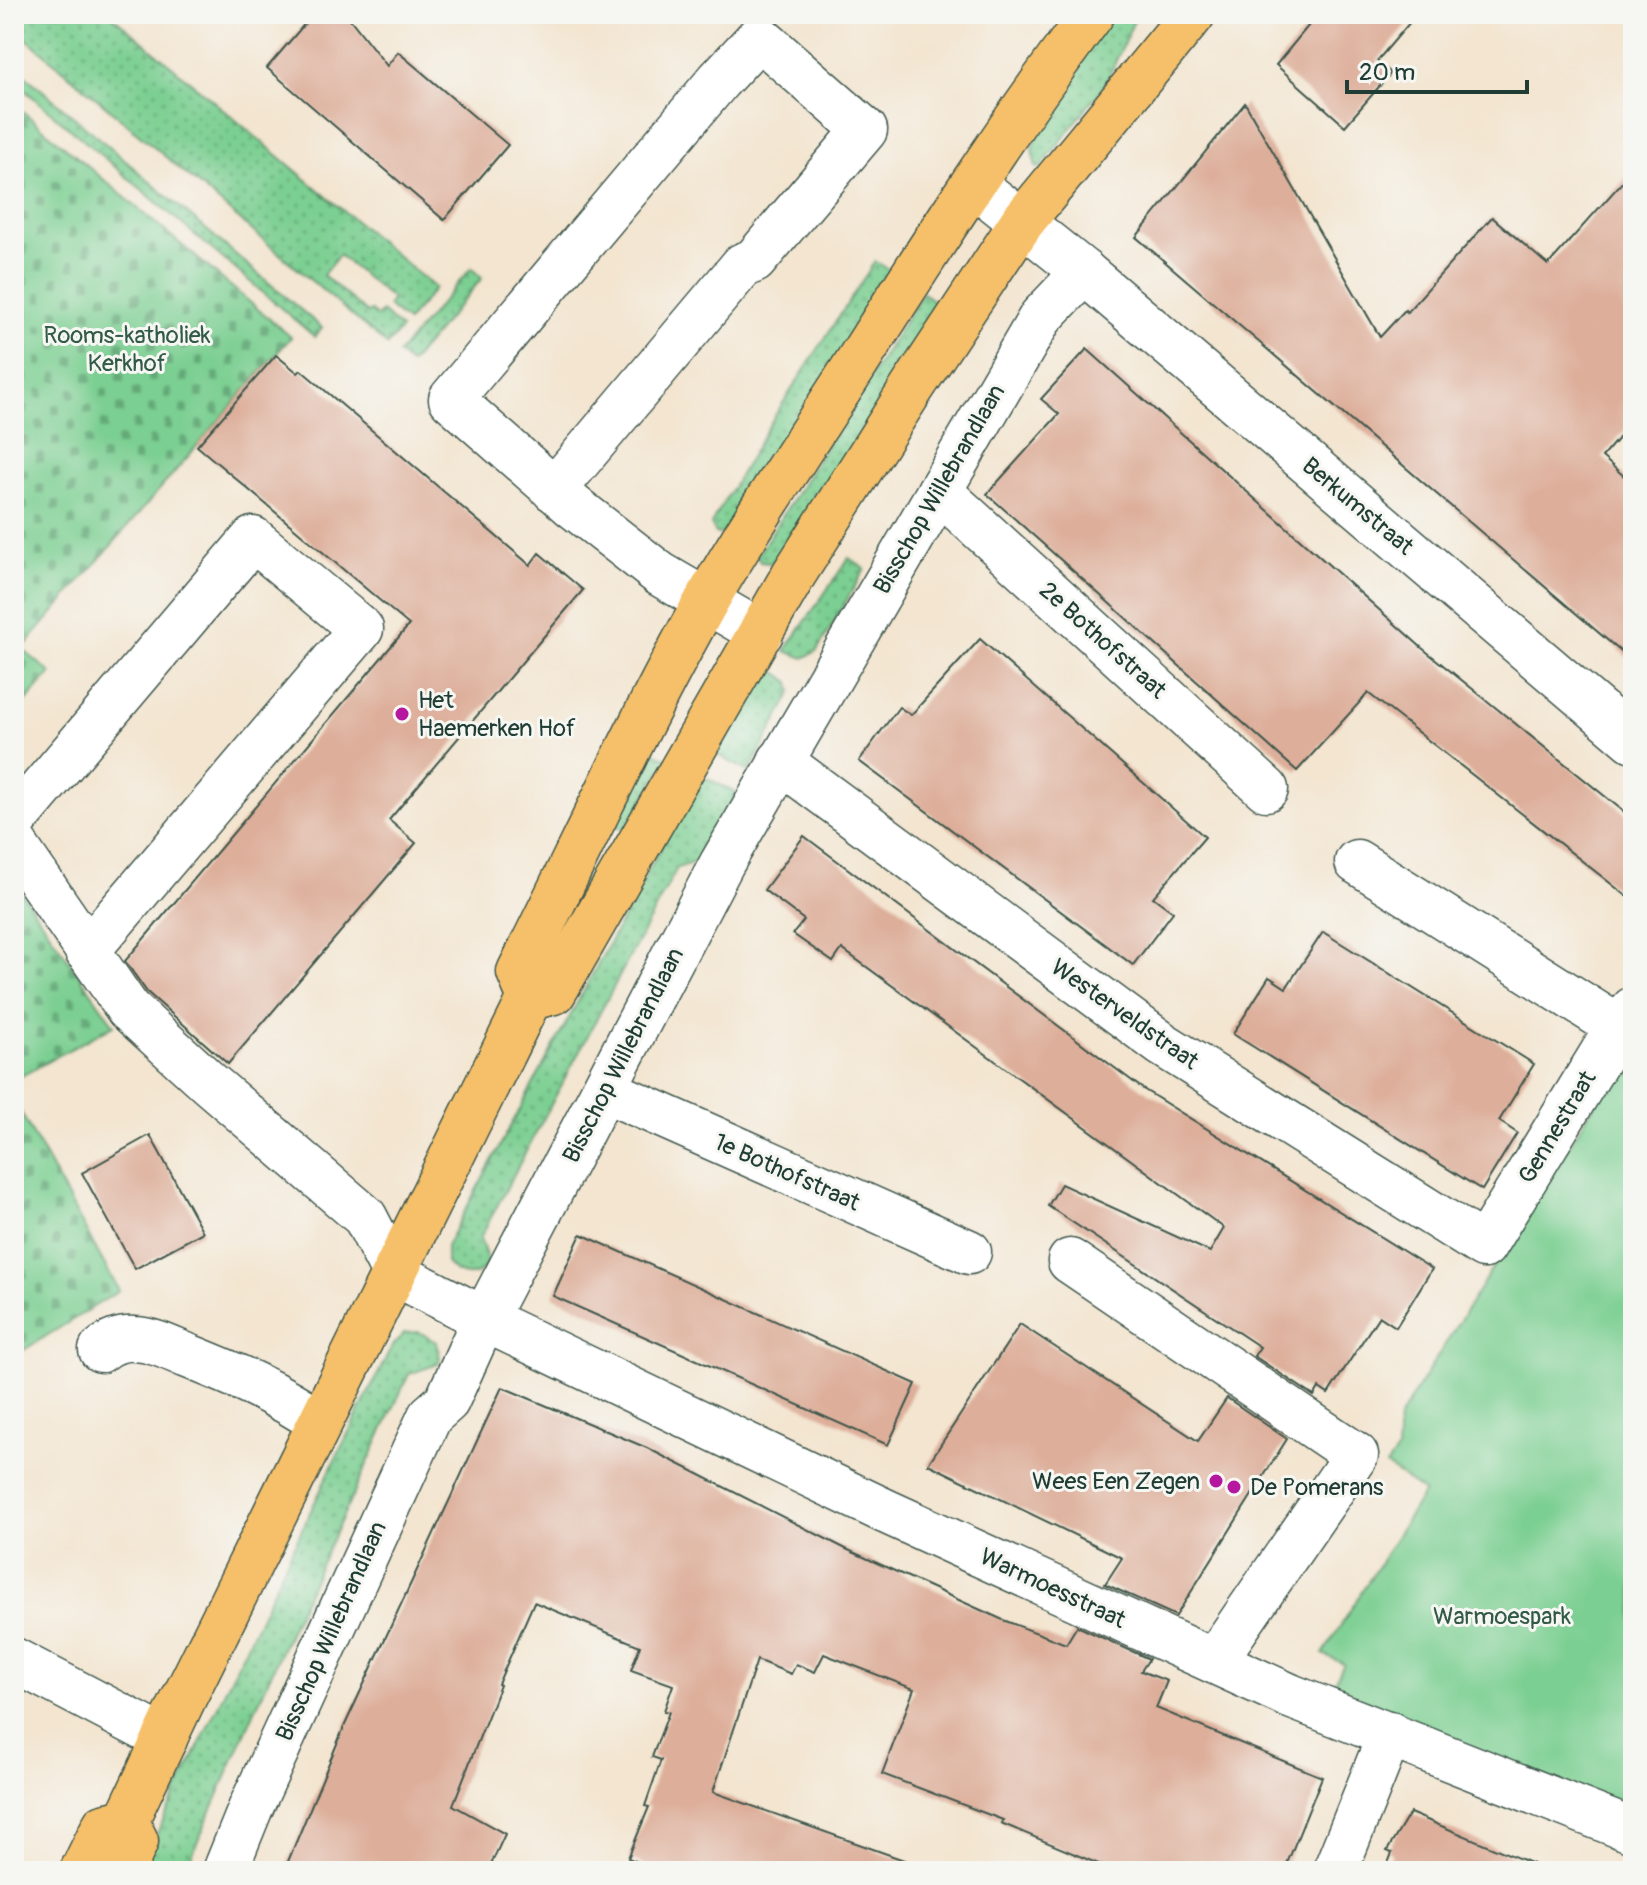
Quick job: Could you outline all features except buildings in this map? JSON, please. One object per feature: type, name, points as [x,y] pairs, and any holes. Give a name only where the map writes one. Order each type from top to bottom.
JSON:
[{"type":"main road","points":[[126,1821],[530,998],[519,972],[637,729],[689,590],[741,543],[1018,115],[1092,14]]},
{"type":"main road","points":[[530,998],[554,992],[794,574],[1022,222],[1193,14]]},
{"type":"main road","points":[[82,1871],[104,1826],[126,1821]]},
{"type":"main road","points":[[123,1871],[136,1841],[126,1821]]},
{"type":"street","points":[[554,490],[743,265],[754,261],[865,130],[759,37],[719,80],[451,399],[554,490],[689,590],[761,633]]},
{"type":"street","name":"Berkumstraat","points":[[974,184],[1084,272],[1633,740]]},
{"type":"street","name":"Bisschop Willebrandlaan","points":[[225,1871],[251,1807],[430,1416],[447,1401],[484,1319],[722,863],[1041,317],[1084,272]]},
{"type":"street","name":"2e Bothofstraat","points":[[939,491],[1266,789]]},
{"type":"street","points":[[14,821],[253,539],[361,629],[87,951]]},
{"type":"street","name":"Westerveldstraat","points":[[780,761],[1162,1044],[1484,1246]]},
{"type":"street","points":[[14,843],[128,1009],[365,1217],[394,1273]]},
{"type":"street","points":[[1357,862],[1626,1018]]},
{"type":"street","name":"Gennestraat","points":[[1484,1246],[1626,1018]]},
{"type":"street","name":"1e Bothofstraat","points":[[605,1090],[969,1252]]},
{"type":"street","points":[[1070,1261],[1356,1455],[1214,1661]]},
{"type":"street","name":"Warmoesstraat","points":[[394,1273],[885,1511],[1290,1696],[1633,1831]]},
{"type":"street","points":[[101,1350],[109,1343],[122,1339],[150,1341],[248,1380],[279,1395],[320,1422]]},
{"type":"street","points":[[14,1660],[165,1739]]},
{"type":"street","points":[[1335,1871],[1390,1734]]},
{"type":"green space","points":[[14,14],[110,14],[435,288],[407,322],[388,306],[392,299],[339,255],[323,275],[367,313],[371,311],[377,317],[382,312],[401,329],[387,345],[14,28]]},
{"type":"green space","points":[[1112,14],[1137,14],[1106,83],[1040,168],[1036,167],[1032,150],[1038,125]]},
{"type":"green space","points":[[14,66],[322,328],[315,337],[14,81]]},
{"type":"green space","name":"Rooms-katholiek Kerkhof","points":[[14,104],[291,337],[22,649],[51,673],[14,716]]},
{"type":"green space","points":[[875,261],[894,273],[724,534],[716,534],[711,524],[774,417]]},
{"type":"green space","points":[[471,268],[482,278],[410,364],[398,354]]},
{"type":"green space","points":[[923,293],[942,307],[783,552],[770,563],[760,562],[757,556]]},
{"type":"green space","points":[[849,558],[865,569],[817,651],[804,658],[785,651]]},
{"type":"green space","points":[[772,669],[790,682],[792,692],[749,772],[712,752]]},
{"type":"green space","points":[[650,750],[668,759],[625,830],[619,828],[615,822]]},
{"type":"green space","points":[[700,775],[737,793],[701,860],[677,868],[480,1238],[488,1262],[473,1275],[456,1272],[446,1263],[446,1246]]},
{"type":"green space","points":[[14,882],[114,1025],[14,1080]]},
{"type":"green space","name":"Warmoespark","points":[[1633,1043],[1633,1819],[1333,1686],[1344,1664],[1323,1654],[1424,1492],[1386,1466],[1397,1451],[1399,1418]]},
{"type":"green space","points":[[14,1100],[119,1291],[14,1356]]},
{"type":"green space","points":[[419,1332],[437,1342],[438,1364],[409,1374],[291,1628],[185,1871],[139,1871],[391,1348],[404,1333]]},
{"type":"place","name":"Het Haemerken Hof","points":[[402,714]]},
{"type":"place","name":"Wees Een Zegen","points":[[1216,1481]]},
{"type":"place","name":"De Pomerans","points":[[1234,1487]]}]
